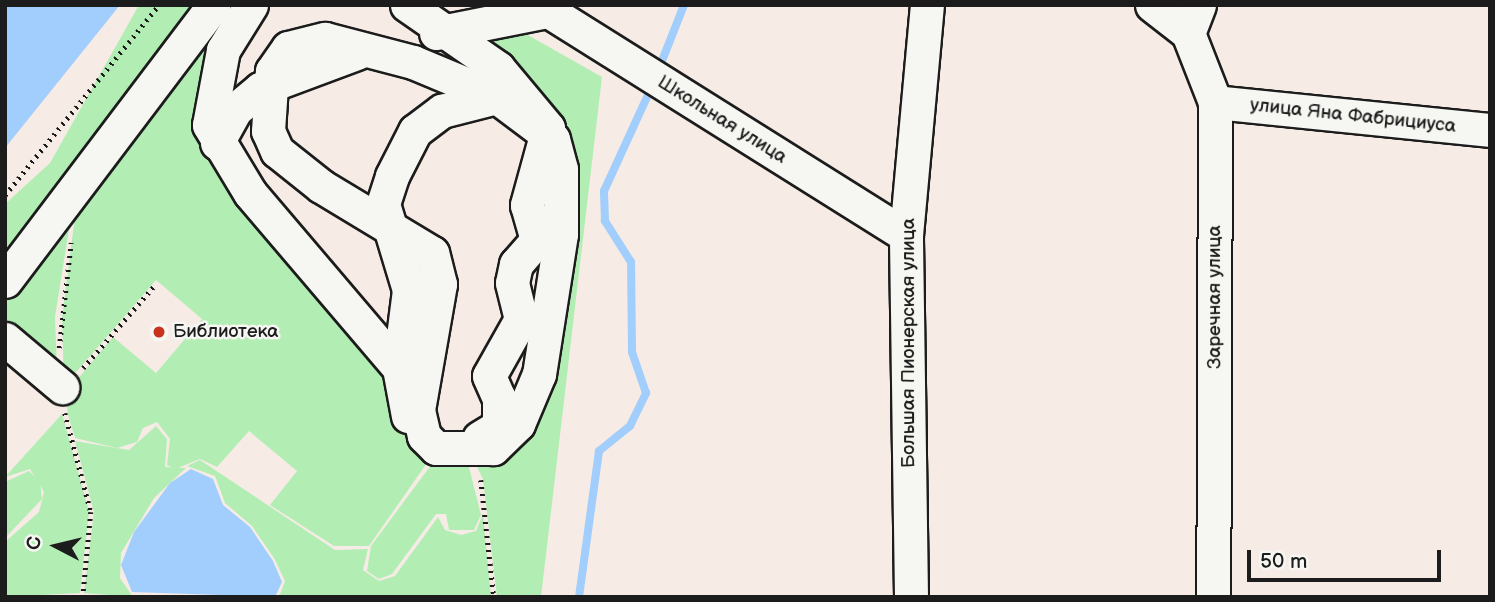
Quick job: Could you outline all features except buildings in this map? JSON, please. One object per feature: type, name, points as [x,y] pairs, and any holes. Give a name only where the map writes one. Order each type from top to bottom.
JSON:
[{"type":"street","points":[[5,281],[150,98],[214,5]]},
{"type":"street","points":[[251,5],[223,50],[209,125],[217,143],[250,192],[400,368]]},
{"type":"street","points":[[407,5],[449,31],[498,68],[548,128],[527,205],[537,240],[516,264],[512,283],[521,319],[489,376],[502,412],[499,426],[470,439],[423,430]]},
{"type":"street","name":"Большая Пионерская улица","points":[[911,597],[905,235],[927,5]]},
{"type":"street","points":[[1152,5],[1193,19]]},
{"type":"street","points":[[372,49],[543,8]]},
{"type":"street","name":"Школьная улица","points":[[543,8],[905,235]]},
{"type":"street","name":"Заречная улица","points":[[1193,19],[1215,102],[1213,597]]},
{"type":"street","points":[[423,430],[421,383],[440,284],[432,253],[386,222],[321,187],[277,151],[268,131],[271,84],[288,48],[324,39],[372,49],[497,97],[547,135],[561,169],[561,234],[539,374],[517,424],[493,448],[436,448],[423,430],[408,418],[400,368],[409,290],[405,263],[386,222],[383,204],[415,131],[442,111],[497,97]]},
{"type":"street","points":[[217,143],[234,110],[271,84]]},
{"type":"street","name":"улица Яна Фабрициуса","points":[[1215,102],[1490,130]]},
{"type":"street","points":[[5,339],[70,380]]},
{"type":"path","points":[[5,195],[159,5]]},
{"type":"path","points":[[70,380],[155,285]]},
{"type":"path","points":[[481,480],[494,597]]},
{"type":"green space","points":[[139,5],[211,5],[5,277],[5,204],[50,163]]},
{"type":"green space","points":[[218,5],[248,5],[210,92],[290,240],[436,450],[369,546],[334,546],[270,505],[297,471],[249,431],[217,467],[200,459],[175,469],[167,465],[170,439],[157,422],[143,428],[137,442],[117,448],[75,438],[68,415],[66,393],[113,337],[156,373],[202,319],[156,280],[64,386],[62,318],[78,193]]},
{"type":"green space","points":[[505,22],[602,77],[541,597],[497,597],[483,479],[470,453],[511,440],[563,168],[455,32]]},
{"type":"green space","points":[[73,204],[55,317],[57,369],[5,322],[5,285]]},
{"type":"green space","points":[[62,414],[89,511],[80,593],[5,597],[5,542],[39,512],[44,492],[30,469],[5,477]]},
{"type":"green space","points":[[156,426],[167,439],[165,467],[186,468],[154,498],[121,553],[120,578],[133,597],[84,593],[94,512],[75,441],[129,450]]},
{"type":"green space","points":[[467,459],[481,515],[474,530],[449,530],[446,514],[436,514],[392,574],[379,579],[367,571],[371,546],[434,461]]},
{"type":"green space","points":[[200,460],[335,550],[368,549],[363,570],[379,581],[395,576],[438,517],[445,530],[461,535],[476,531],[483,514],[491,597],[279,597],[285,581],[274,558],[252,526],[225,503],[215,476],[187,466]]},
{"type":"green space","points":[[29,471],[40,482],[42,499],[5,538],[5,482]]},
{"type":"water","points":[[5,5],[120,5],[5,148]]},
{"type":"water","points":[[191,469],[213,479],[223,505],[250,527],[273,561],[282,582],[275,597],[132,592],[121,565],[134,532],[170,483]]},
{"type":"waterway","points":[[658,71],[684,5]]},
{"type":"waterway","points":[[579,597],[599,451],[630,426],[646,393],[632,352],[631,262],[605,221],[604,191],[652,86]]},
{"type":"place","name":"Библиотека","points":[[159,332]]}]
